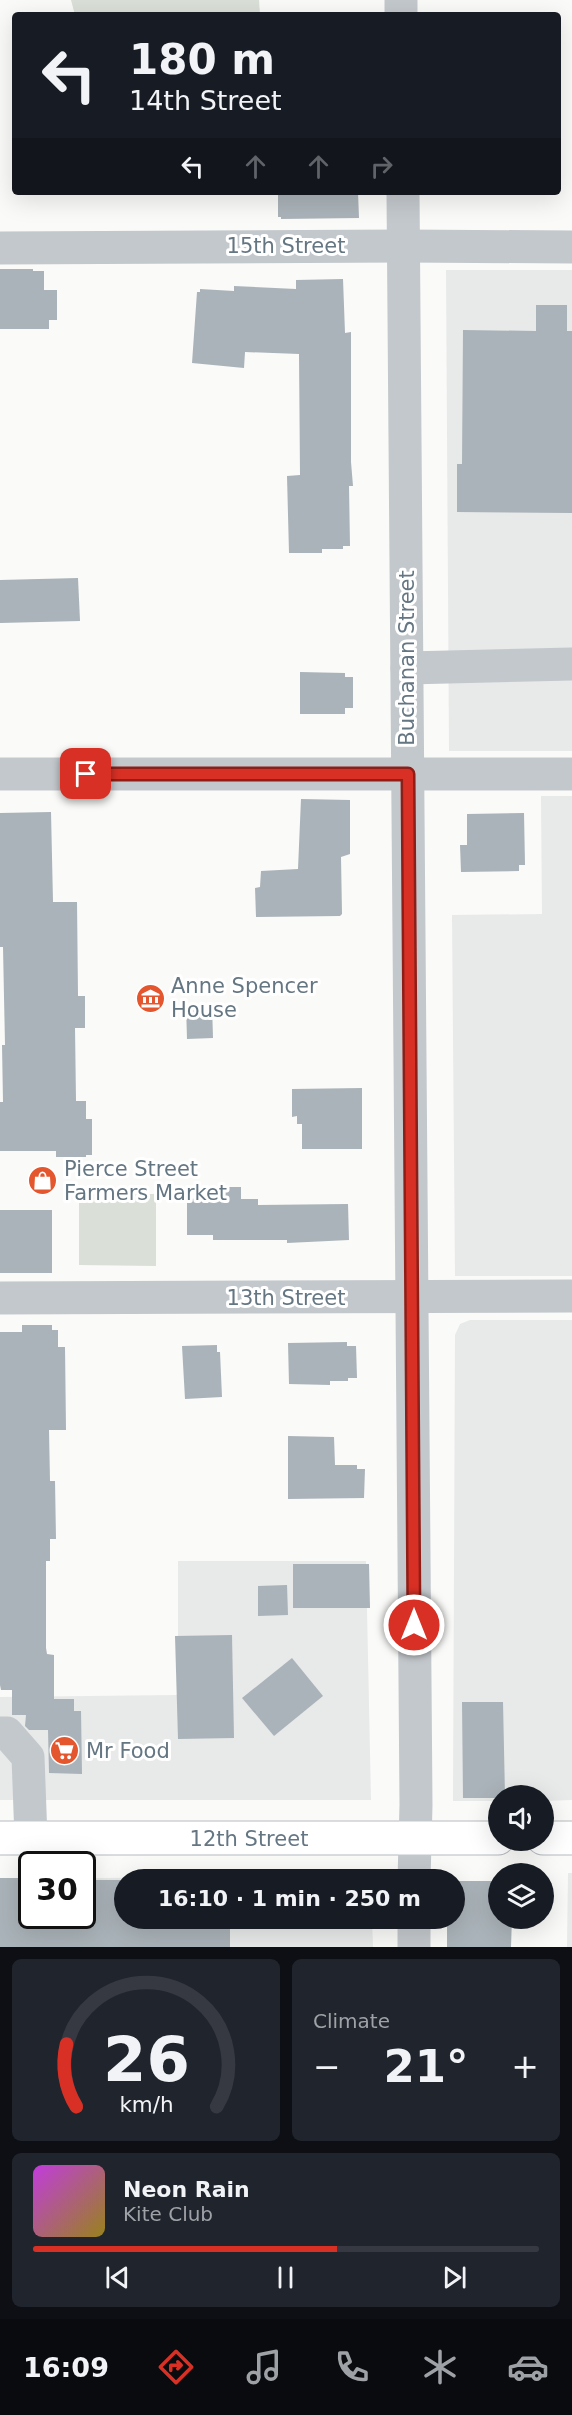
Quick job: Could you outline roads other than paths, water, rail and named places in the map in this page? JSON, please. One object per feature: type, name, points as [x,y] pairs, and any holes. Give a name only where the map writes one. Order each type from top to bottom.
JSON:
[{"type":"main road","name":"12th Street","points":[[15,1838],[488,1838]]},
{"type":"main road","points":[[554,1838],[572,1838]]},
{"type":"street","name":"Buchanan Street","points":[[403,195],[415,1869]]},
{"type":"street","name":"15th Street","points":[[0,248],[572,247]]},
{"type":"street","points":[[407,668],[572,664]]},
{"type":"street","points":[[0,774],[572,774]]},
{"type":"street","name":"13th Street","points":[[0,1298],[572,1296]]},
{"type":"street","points":[[0,1733],[8,1733],[28,1757],[15,1838]]},
{"type":"street","points":[[414,1929],[414,1947]]},
{"type":"place","name":"Anne Spencer House","points":[[150,998]]},
{"type":"place","name":"Pierce Street Farmers Market","points":[[43,1181]]},
{"type":"place","name":"Mr Food","points":[[65,1751]]}]
